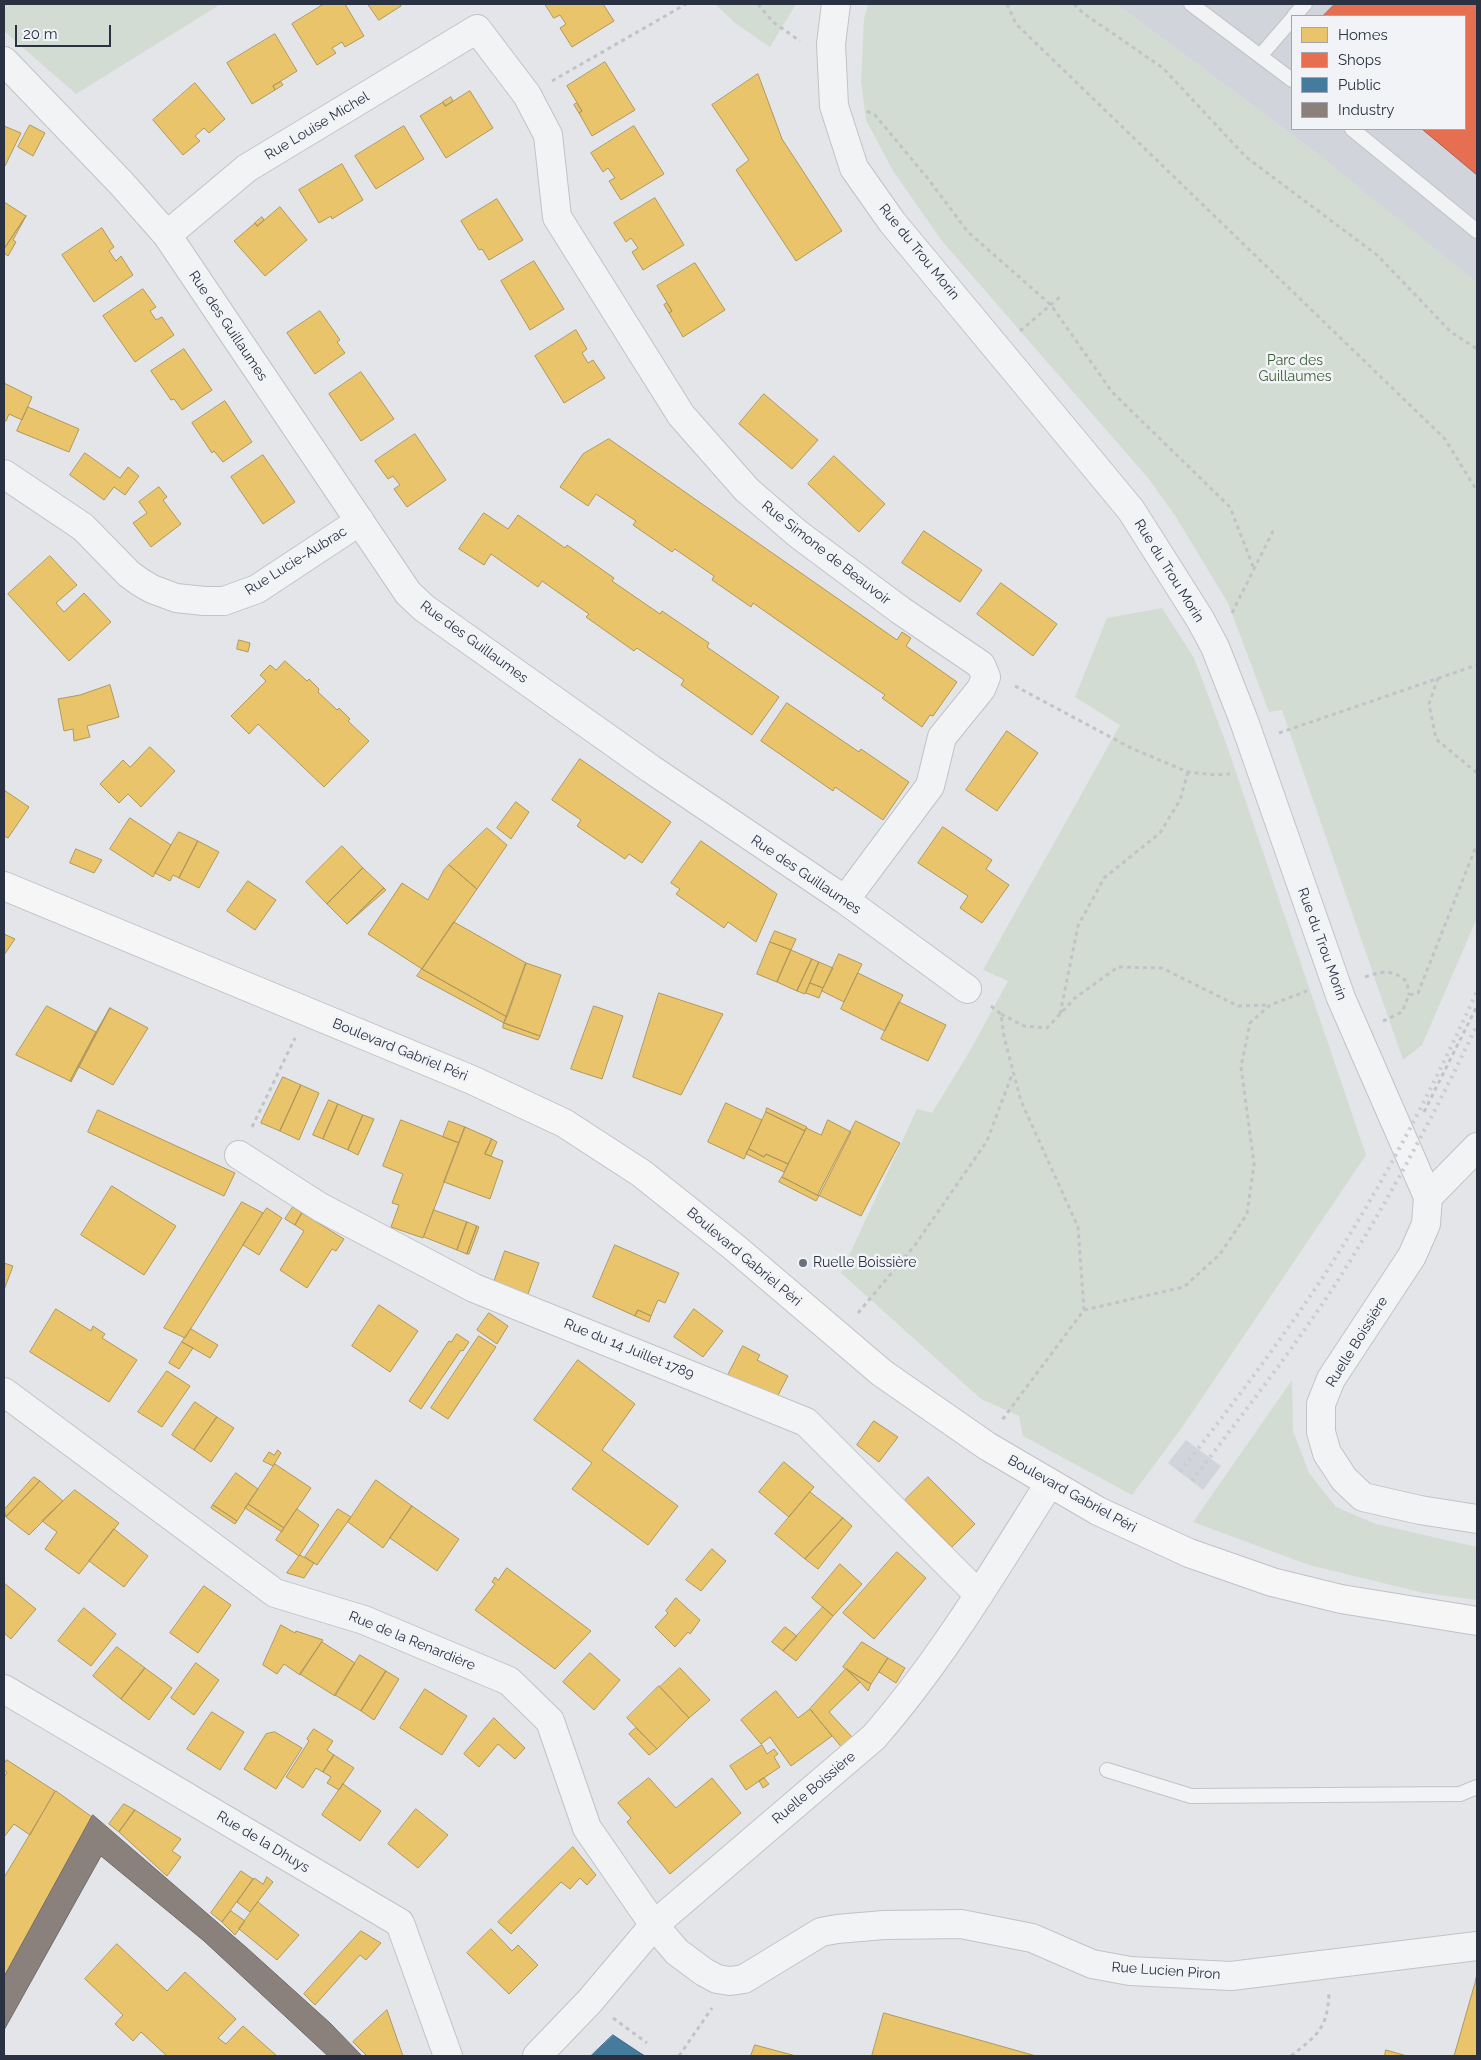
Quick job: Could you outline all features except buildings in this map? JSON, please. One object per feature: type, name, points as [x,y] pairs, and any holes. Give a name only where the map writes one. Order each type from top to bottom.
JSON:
[{"type":"main road","name":"Boulevard Gabriel Péri","points":[[4,886],[472,1080],[564,1123],[641,1172],[734,1247],[838,1337],[882,1372],[987,1446],[1049,1484],[1144,1534],[1189,1553],[1272,1582],[1341,1599],[1477,1621]]},
{"type":"street","name":"Rue du Trou Morin","points":[[836,4],[831,44],[834,106],[854,168],[892,222],[1130,510],[1200,619],[1215,647],[1251,742],[1335,981],[1428,1197]]},
{"type":"street","name":"Rue Simone de Beauvoir","points":[[477,29],[527,95],[548,135],[557,217],[681,415],[747,490],[798,534],[900,610],[981,665],[986,677]]},
{"type":"street","name":"Rue Louise Michel","points":[[167,235],[247,168],[477,29]]},
{"type":"street","name":"Rue des Guillaumes","points":[[4,61],[122,184],[167,235],[408,593],[424,608],[651,769],[845,900],[967,989]]},
{"type":"street","name":"Rue Lucie-Aubrac","points":[[4,474],[82,527],[129,574],[140,582],[152,589],[176,598],[224,601],[257,589],[360,521]]},
{"type":"street","points":[[845,900],[930,786],[942,737],[981,689],[986,677]]},
{"type":"street","points":[[1428,1197],[1477,1147]]},
{"type":"street","name":"Rue du 14 Juillet 1789","points":[[239,1155],[320,1207],[474,1288],[806,1422],[979,1595]]},
{"type":"street","name":"Ruelle Boissière","points":[[1428,1197],[1426,1224],[1412,1256],[1331,1379],[1322,1404],[1321,1432],[1328,1453],[1344,1480],[1363,1497],[1420,1510],[1477,1519]]},
{"type":"street","name":"Rue de la Renardière","points":[[4,1392],[275,1594],[364,1620],[509,1681],[550,1721],[587,1828],[654,1925]]},
{"type":"street","name":"Ruelle Boissière","points":[[536,2056],[588,2002],[654,1925],[874,1737],[903,1704],[979,1595],[1049,1484]]},
{"type":"street","name":"Rue de la Dhuys","points":[[4,1688],[400,1923],[448,2056]]},
{"type":"street","name":"Rue Lucien Piron","points":[[730,1980],[744,1979],[755,1974],[821,1932],[884,1925],[961,1924],[1032,1938],[1092,1964],[1130,1971],[1231,1976],[1477,1946]]},
{"type":"street","points":[[654,1925],[677,1952],[690,1962],[717,1978],[730,1980]]},
{"type":"lane","points":[[1191,4],[1291,79]]},
{"type":"lane","points":[[1295,15],[1305,4]]},
{"type":"lane","points":[[1261,55],[1291,19]]},
{"type":"lane","points":[[1353,130],[1477,231]]},
{"type":"lane","points":[[1107,1770],[1191,1796],[1460,1794],[1477,1786]]},
{"type":"path","points":[[527,95],[686,4]]},
{"type":"path","points":[[758,4],[773,22],[832,64]]},
{"type":"path","points":[[1007,4],[1016,24],[1445,439],[1477,491]]},
{"type":"path","points":[[1074,4],[1083,13],[1163,68],[1246,157],[1377,255],[1451,332],[1477,349]]},
{"type":"path","points":[[834,106],[855,105],[875,115],[968,232],[1051,305],[1112,392],[1230,507],[1254,569]]},
{"type":"path","points":[[998,350],[1061,296]]},
{"type":"path","points":[[1215,647],[1274,529]]},
{"type":"path","points":[[1251,742],[1477,665]]},
{"type":"path","points":[[986,677],[1006,681],[1131,748],[1188,772],[1216,775],[1261,770]]},
{"type":"path","points":[[1438,677],[1429,704],[1436,739],[1477,773]]},
{"type":"path","points":[[1060,1014],[1078,926],[1104,878],[1160,833],[1180,800],[1188,772]]},
{"type":"path","points":[[1409,995],[1418,993],[1477,844]]},
{"type":"path","points":[[967,989],[1001,1014],[1024,1026],[1047,1028],[1075,998],[1118,967],[1162,968],[1238,1006],[1270,1005],[1335,981]]},
{"type":"path","points":[[1362,978],[1382,971],[1399,974],[1407,982],[1409,995],[1402,1012],[1378,1022]]},
{"type":"path","points":[[987,1446],[1008,1409],[1084,1310],[1184,1287],[1220,1254],[1247,1214],[1254,1164],[1241,1067],[1250,1024],[1270,1005]]},
{"type":"path","points":[[1407,1146],[1477,1006]]},
{"type":"path","points":[[239,1155],[308,1012]]},
{"type":"path","points":[[1001,1014],[1004,1037],[1021,1101],[1078,1227],[1084,1310]]},
{"type":"path","points":[[838,1337],[915,1245],[987,1141],[1013,1072]]},
{"type":"path","points":[[679,2056],[730,1980]]},
{"type":"path","points":[[1291,2056],[1319,2033],[1326,2016],[1328,2000]]},
{"type":"path","points":[[633,2031],[647,2043]]},
{"type":"shaded area","points":[[1116,4],[1477,4],[1477,285],[1315,152]]},
{"type":"shaded area","points":[[1186,1440],[1221,1466],[1203,1490],[1168,1463]]},
{"type":"green space","points":[[4,4],[221,4],[76,94],[4,31]]},
{"type":"green space","points":[[715,4],[796,4],[770,47],[735,23]]},
{"type":"green space","name":"Parc des Guillaumes","points":[[868,4],[1116,4],[1315,152],[1477,282],[1477,918],[1422,1045],[1403,1060],[1282,710],[1269,712],[1228,603],[1176,517],[1148,478],[942,241],[893,171],[866,120],[861,81],[864,19]]},
{"type":"green space","points":[[1162,608],[1194,658],[1227,746],[1366,1155],[1183,1426],[1132,1495],[1023,1436],[1019,1416],[981,1399],[841,1273],[917,1109],[932,1113],[971,1049],[1008,981],[983,970],[1120,725],[1075,697],[1107,618]]},
{"type":"green space","points":[[1292,1380],[1293,1431],[1309,1473],[1336,1507],[1376,1524],[1477,1547],[1477,1600],[1424,1593],[1309,1565],[1193,1522]]},
{"type":"railway","points":[[1180,1472],[1270,1353],[1343,1245],[1385,1174],[1424,1102],[1477,991]]},
{"type":"railway","points":[[1192,1481],[1264,1386],[1333,1288],[1409,1159],[1477,1025]]},
{"type":"place","name":"Ruelle Boissière","points":[[803,1263]]}]
